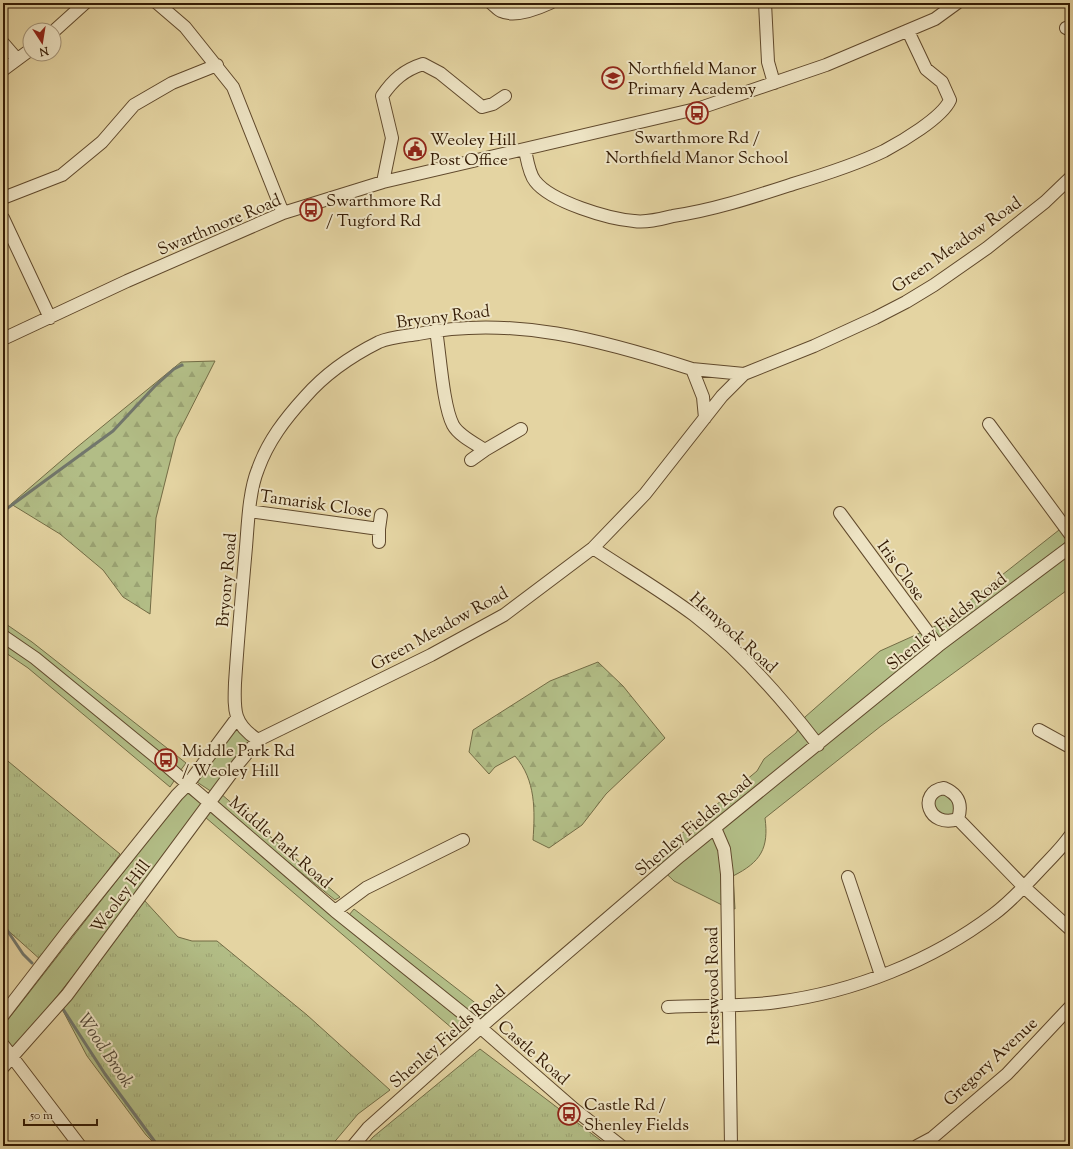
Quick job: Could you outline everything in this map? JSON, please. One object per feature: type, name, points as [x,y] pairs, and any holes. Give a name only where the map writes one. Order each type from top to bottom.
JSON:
[{"type":"street","points":[[62,23],[85,3]]},
{"type":"street","points":[[157,3],[185,26],[233,87],[283,214]]},
{"type":"street","points":[[491,3],[501,12],[514,13],[532,10],[550,3]]},
{"type":"street","points":[[765,3],[768,62],[774,82]]},
{"type":"street","name":"Swarthmore Road","points":[[3,339],[135,278],[283,214],[382,182],[525,150],[700,108],[826,65],[935,19],[957,3]]},
{"type":"street","points":[[525,150],[534,180],[541,188],[557,198],[608,216],[635,222],[683,215],[737,202],[829,173],[884,151],[932,120],[947,106],[950,100],[942,82],[926,69],[908,31]]},
{"type":"street","points":[[3,43],[16,58]]},
{"type":"street","points":[[3,70],[22,55]]},
{"type":"street","points":[[382,182],[392,138],[382,96],[393,80],[410,68],[423,64],[440,73],[482,107],[493,104],[505,96]]},
{"type":"street","points":[[3,198],[62,175],[102,142],[134,105],[172,83],[217,65]]},
{"type":"street","name":"Green Meadow Road","points":[[258,740],[431,655],[504,615],[593,548],[645,494],[722,396],[744,374],[814,346],[906,302],[934,285],[987,248],[1045,202],[1070,178]]},
{"type":"street","points":[[3,218],[50,318]]},
{"type":"street","name":"Bryony Road","points":[[258,740],[246,732],[237,718],[234,707],[249,511],[257,470],[270,442],[286,418],[316,385],[347,360],[381,341],[436,330],[496,326],[535,329],[569,335],[643,353],[692,369]]},
{"type":"street","points":[[436,330],[449,412],[454,427],[486,450]]},
{"type":"street","points":[[692,369],[703,397],[705,418]]},
{"type":"street","name":"Green Meadow Road","points":[[692,369],[744,374]]},
{"type":"street","points":[[989,424],[1070,534]]},
{"type":"street","points":[[471,460],[521,429]]},
{"type":"street","name":"Tamarisk Close","points":[[249,511],[379,529]]},
{"type":"street","name":"Iris Close","points":[[840,513],[938,646]]},
{"type":"street","name":"Tamarisk Close","points":[[379,542],[381,515]]},
{"type":"street","name":"Shenley Fields Road","points":[[353,1146],[368,1128],[481,1028],[715,828],[938,646],[1070,547]]},
{"type":"street","name":"Hemyock Road","points":[[593,548],[694,615],[752,666],[799,719],[818,745]]},
{"type":"street","name":"Middle Park Road","points":[[3,636],[35,658],[211,803],[335,911],[481,1028]]},
{"type":"street","points":[[188,784],[237,718]]},
{"type":"street","points":[[1039,730],[1070,747]]},
{"type":"street","name":"Weoley Hill","points":[[3,1067],[67,995],[211,803],[238,764],[258,740]]},
{"type":"street","name":"Weoley Hill","points":[[3,1015],[176,795],[188,784]]},
{"type":"street","points":[[958,819],[1024,887],[1070,929]]},
{"type":"street","name":"Prestwood Road","points":[[715,828],[724,850],[727,874],[731,1146]]},
{"type":"street","points":[[668,1007],[778,1002],[836,991],[905,967],[948,944],[995,914],[1062,848],[1070,836]]},
{"type":"street","points":[[335,911],[366,888],[463,840]]},
{"type":"street","points":[[848,877],[881,975]]},
{"type":"street","name":"Gregory Avenue","points":[[917,1146],[932,1142],[1007,1074],[1069,1010]]},
{"type":"street","name":"Castle Road","points":[[481,1028],[574,1109],[621,1146]]},
{"type":"street","points":[[3,1045],[80,1146]]},
{"type":"green space","points":[[215,361],[176,438],[156,518],[150,614],[123,597],[103,570],[60,534],[11,504],[76,448],[181,362]]},
{"type":"green space","points":[[1059,530],[1067,538],[1065,543],[916,658],[995,607],[1070,553],[1070,588],[881,726],[765,818],[766,838],[761,853],[743,871],[733,876],[735,909],[722,905],[674,881],[651,859],[757,771],[764,759],[796,733],[805,717],[880,651],[940,624]]},
{"type":"green space","points":[[3,622],[32,642],[186,763],[180,771],[3,631]]},
{"type":"green space","points":[[3,641],[29,659],[176,778],[170,787],[28,668],[3,651]]},
{"type":"green space","points":[[598,662],[623,686],[665,738],[606,794],[582,825],[549,848],[533,840],[533,796],[527,775],[522,765],[515,756],[495,767],[489,774],[469,752],[473,730],[550,681]]},
{"type":"green space","points":[[235,726],[252,742],[212,792],[194,780]]},
{"type":"green space","points":[[3,757],[120,854],[42,961],[3,926]]},
{"type":"green space","points":[[938,791],[952,794],[955,815],[948,818],[933,810],[933,795]]},
{"type":"green space","points":[[186,792],[204,805],[142,889],[12,1053],[3,1042],[3,1026]]},
{"type":"green space","points":[[220,793],[340,897],[335,900],[214,802]]},
{"type":"green space","points":[[209,808],[337,919],[462,1021],[465,1030],[460,1035],[205,817]]},
{"type":"green space","points":[[144,900],[178,937],[192,941],[217,941],[307,1015],[390,1090],[358,1114],[331,1146],[157,1146],[146,1135],[87,1056],[62,1009]]},
{"type":"green space","points":[[354,909],[487,1012],[479,1020],[349,915]]},
{"type":"green space","points":[[480,1049],[608,1146],[365,1146],[373,1137]]},
{"type":"waterway","points":[[5,510],[113,431],[155,386],[174,369],[182,365]]},
{"type":"waterway","name":"Wood Brook","points":[[3,924],[23,954],[32,963]]},
{"type":"waterway","name":"Wood Brook","points":[[61,1006],[105,1074],[158,1146]]},
{"type":"place","name":"Northfield Manor Primary Academy","points":[[613,78]]},
{"type":"place","name":"Swarthmore Rd / Northfield Manor School","points":[[697,113]]},
{"type":"place","name":"Weoley Hill Post Office","points":[[415,149]]},
{"type":"place","name":"Swarthmore Rd / Tugford Rd","points":[[311,210]]},
{"type":"place","name":"Middle Park Rd / Weoley Hill","points":[[166,760]]},
{"type":"place","name":"Castle Rd / Shenley Fields","points":[[569,1114]]}]
